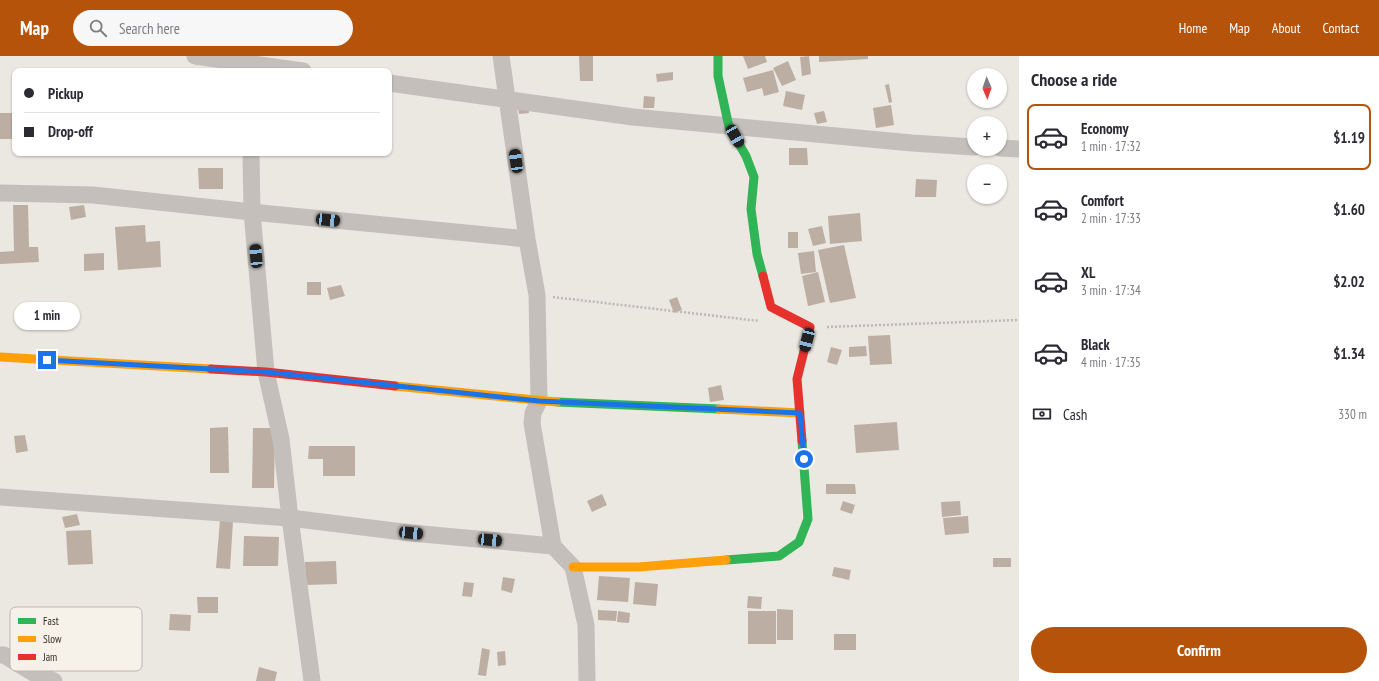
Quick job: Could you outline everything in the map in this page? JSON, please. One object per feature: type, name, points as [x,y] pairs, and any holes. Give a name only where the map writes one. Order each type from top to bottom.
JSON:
[{"type":"street","points":[[195,56],[281,68]]},
{"type":"street","points":[[501,56],[527,239],[537,295],[539,401],[533,413],[532,423],[553,546],[574,567],[586,625],[587,681]]},
{"type":"street","points":[[574,567],[638,567],[779,556],[798,542],[808,519],[797,379],[810,327],[771,307],[757,254],[751,209],[754,177],[746,156],[729,127],[718,76],[718,56]]},
{"type":"street","points":[[392,82],[633,117],[912,143],[967,146]]},
{"type":"street","points":[[1007,148],[1019,149]]},
{"type":"street","points":[[251,156],[252,212],[266,372],[282,439],[290,518],[312,681]]},
{"type":"street","points":[[0,193],[93,195],[527,239]]},
{"type":"street","points":[[0,357],[266,372],[539,401],[800,413]]},
{"type":"street","points":[[0,497],[290,518],[411,533],[553,546]]},
{"type":"street","points":[[0,655],[4,655],[10,659]]},
{"type":"street","points":[[30,671],[54,681]]},
{"type":"building","points":[[579,56],[593,56],[593,81],[580,81]]},
{"type":"building","points":[[743,56],[765,56],[767,62],[748,69]]},
{"type":"building","points":[[809,56],[811,74],[802,76],[800,57]]},
{"type":"building","points":[[819,56],[868,56],[868,59],[819,62]]},
{"type":"building","points":[[788,61],[796,80],[782,86],[773,68]]},
{"type":"building","points":[[773,70],[779,92],[764,96],[762,88],[747,92],[743,78]]},
{"type":"building","points":[[673,72],[673,80],[657,82],[656,74]]},
{"type":"building","points":[[889,84],[892,102],[889,103],[885,85]]},
{"type":"building","points":[[786,91],[805,95],[802,110],[783,106]]},
{"type":"building","points":[[644,96],[655,97],[654,108],[643,108]]},
{"type":"building","points":[[528,99],[529,113],[519,114],[517,100]]},
{"type":"building","points":[[891,105],[894,125],[876,128],[873,108]]},
{"type":"building","points":[[824,111],[827,122],[817,124],[814,113]]},
{"type":"building","points":[[0,113],[12,113],[12,139],[0,139]]},
{"type":"building","points":[[789,148],[807,148],[808,165],[789,165]]},
{"type":"building","points":[[198,168],[223,168],[223,189],[199,189]]},
{"type":"building","points":[[916,179],[937,180],[936,197],[915,197]]},
{"type":"building","points":[[13,205],[28,205],[29,247],[38,247],[39,262],[0,264],[0,252],[14,251]]},
{"type":"building","points":[[84,205],[86,217],[71,220],[69,207]]},
{"type":"building","points":[[860,213],[862,241],[830,244],[828,216]]},
{"type":"building","points":[[145,225],[146,242],[160,241],[161,267],[118,270],[115,227]]},
{"type":"building","points":[[822,226],[826,243],[813,246],[808,229]]},
{"type":"building","points":[[788,232],[798,232],[798,248],[788,248]]},
{"type":"building","points":[[844,245],[856,298],[830,303],[818,250]]},
{"type":"building","points":[[814,251],[816,272],[801,274],[798,253]]},
{"type":"building","points":[[104,253],[104,270],[84,271],[84,254]]},
{"type":"building","points":[[818,272],[825,302],[808,306],[802,276]]},
{"type":"building","points":[[307,282],[321,282],[321,295],[307,295]]},
{"type":"building","points":[[341,285],[345,296],[330,300],[327,288]]},
{"type":"building","points":[[677,297],[682,310],[674,313],[669,300]]},
{"type":"building","points":[[890,335],[892,364],[870,365],[868,336]]},
{"type":"building","points":[[866,346],[867,356],[849,357],[849,347]]},
{"type":"building","points":[[831,347],[842,350],[837,365],[827,362]]},
{"type":"building","points":[[721,385],[724,400],[710,402],[708,388]]},
{"type":"building","points":[[897,422],[899,450],[856,453],[854,425]]},
{"type":"building","points":[[228,427],[229,473],[210,473],[210,428]]},
{"type":"building","points":[[253,428],[275,428],[274,488],[252,488]]},
{"type":"building","points":[[25,435],[28,451],[16,453],[14,436]]},
{"type":"building","points":[[309,446],[355,446],[355,476],[323,476],[323,459],[308,459]]},
{"type":"building","points":[[826,484],[855,484],[856,494],[826,494]]},
{"type":"building","points":[[602,494],[607,505],[592,512],[587,501]]},
{"type":"building","points":[[843,501],[855,505],[852,514],[840,510]]},
{"type":"building","points":[[960,501],[961,515],[942,517],[941,502]]},
{"type":"building","points":[[77,514],[80,525],[65,528],[62,517]]},
{"type":"building","points":[[968,516],[969,533],[945,535],[943,518]]},
{"type":"building","points":[[220,520],[233,521],[230,569],[216,568]]},
{"type":"building","points":[[91,530],[93,564],[68,565],[66,531]]},
{"type":"building","points":[[244,536],[279,537],[278,566],[243,566]]},
{"type":"building","points":[[993,558],[1011,558],[1011,567],[993,567]]},
{"type":"building","points":[[336,561],[337,584],[306,585],[305,562]]},
{"type":"building","points":[[834,567],[851,570],[849,580],[832,576]]},
{"type":"building","points":[[599,576],[630,578],[628,602],[597,600]]},
{"type":"building","points":[[503,577],[515,579],[512,593],[501,590]]},
{"type":"building","points":[[464,582],[474,583],[472,597],[462,596]]},
{"type":"building","points":[[635,582],[658,584],[656,606],[633,604]]},
{"type":"building","points":[[748,596],[762,597],[761,609],[747,608]]},
{"type":"building","points":[[197,597],[218,597],[218,613],[198,613]]},
{"type":"building","points":[[777,609],[793,610],[793,640],[777,640]]},
{"type":"building","points":[[598,610],[617,611],[616,621],[598,620]]},
{"type":"building","points":[[618,611],[630,613],[629,623],[617,622]]},
{"type":"building","points":[[748,611],[776,611],[776,644],[748,644]]},
{"type":"building","points":[[170,614],[191,615],[190,631],[169,630]]},
{"type":"building","points":[[834,634],[856,634],[856,650],[834,650]]},
{"type":"building","points":[[482,648],[490,650],[486,676],[478,675]]},
{"type":"building","points":[[505,651],[506,665],[498,666],[497,652]]},
{"type":"building","points":[[259,667],[277,672],[275,681],[256,681]]},
{"type":"traffic: fast","points":[[718,56],[718,76],[729,127],[746,156],[754,177],[751,209],[757,254],[763,276]]},
{"type":"traffic: fast","points":[[557,402],[719,409]]},
{"type":"traffic: fast","points":[[726,560],[779,556],[799,542],[808,519],[802,441]]},
{"type":"traffic: slow","points":[[0,357],[211,369]]},
{"type":"traffic: slow","points":[[395,386],[557,402]]},
{"type":"traffic: slow","points":[[719,409],[800,413]]},
{"type":"traffic: slow","points":[[573,567],[638,567],[726,560]]},
{"type":"traffic: jam","points":[[763,276],[771,307],[810,327],[797,379],[802,441]]},
{"type":"traffic: jam","points":[[211,369],[266,372],[395,386]]},
{"type":"route","points":[[47,360],[266,372],[539,401],[800,413],[804,459]]}]
